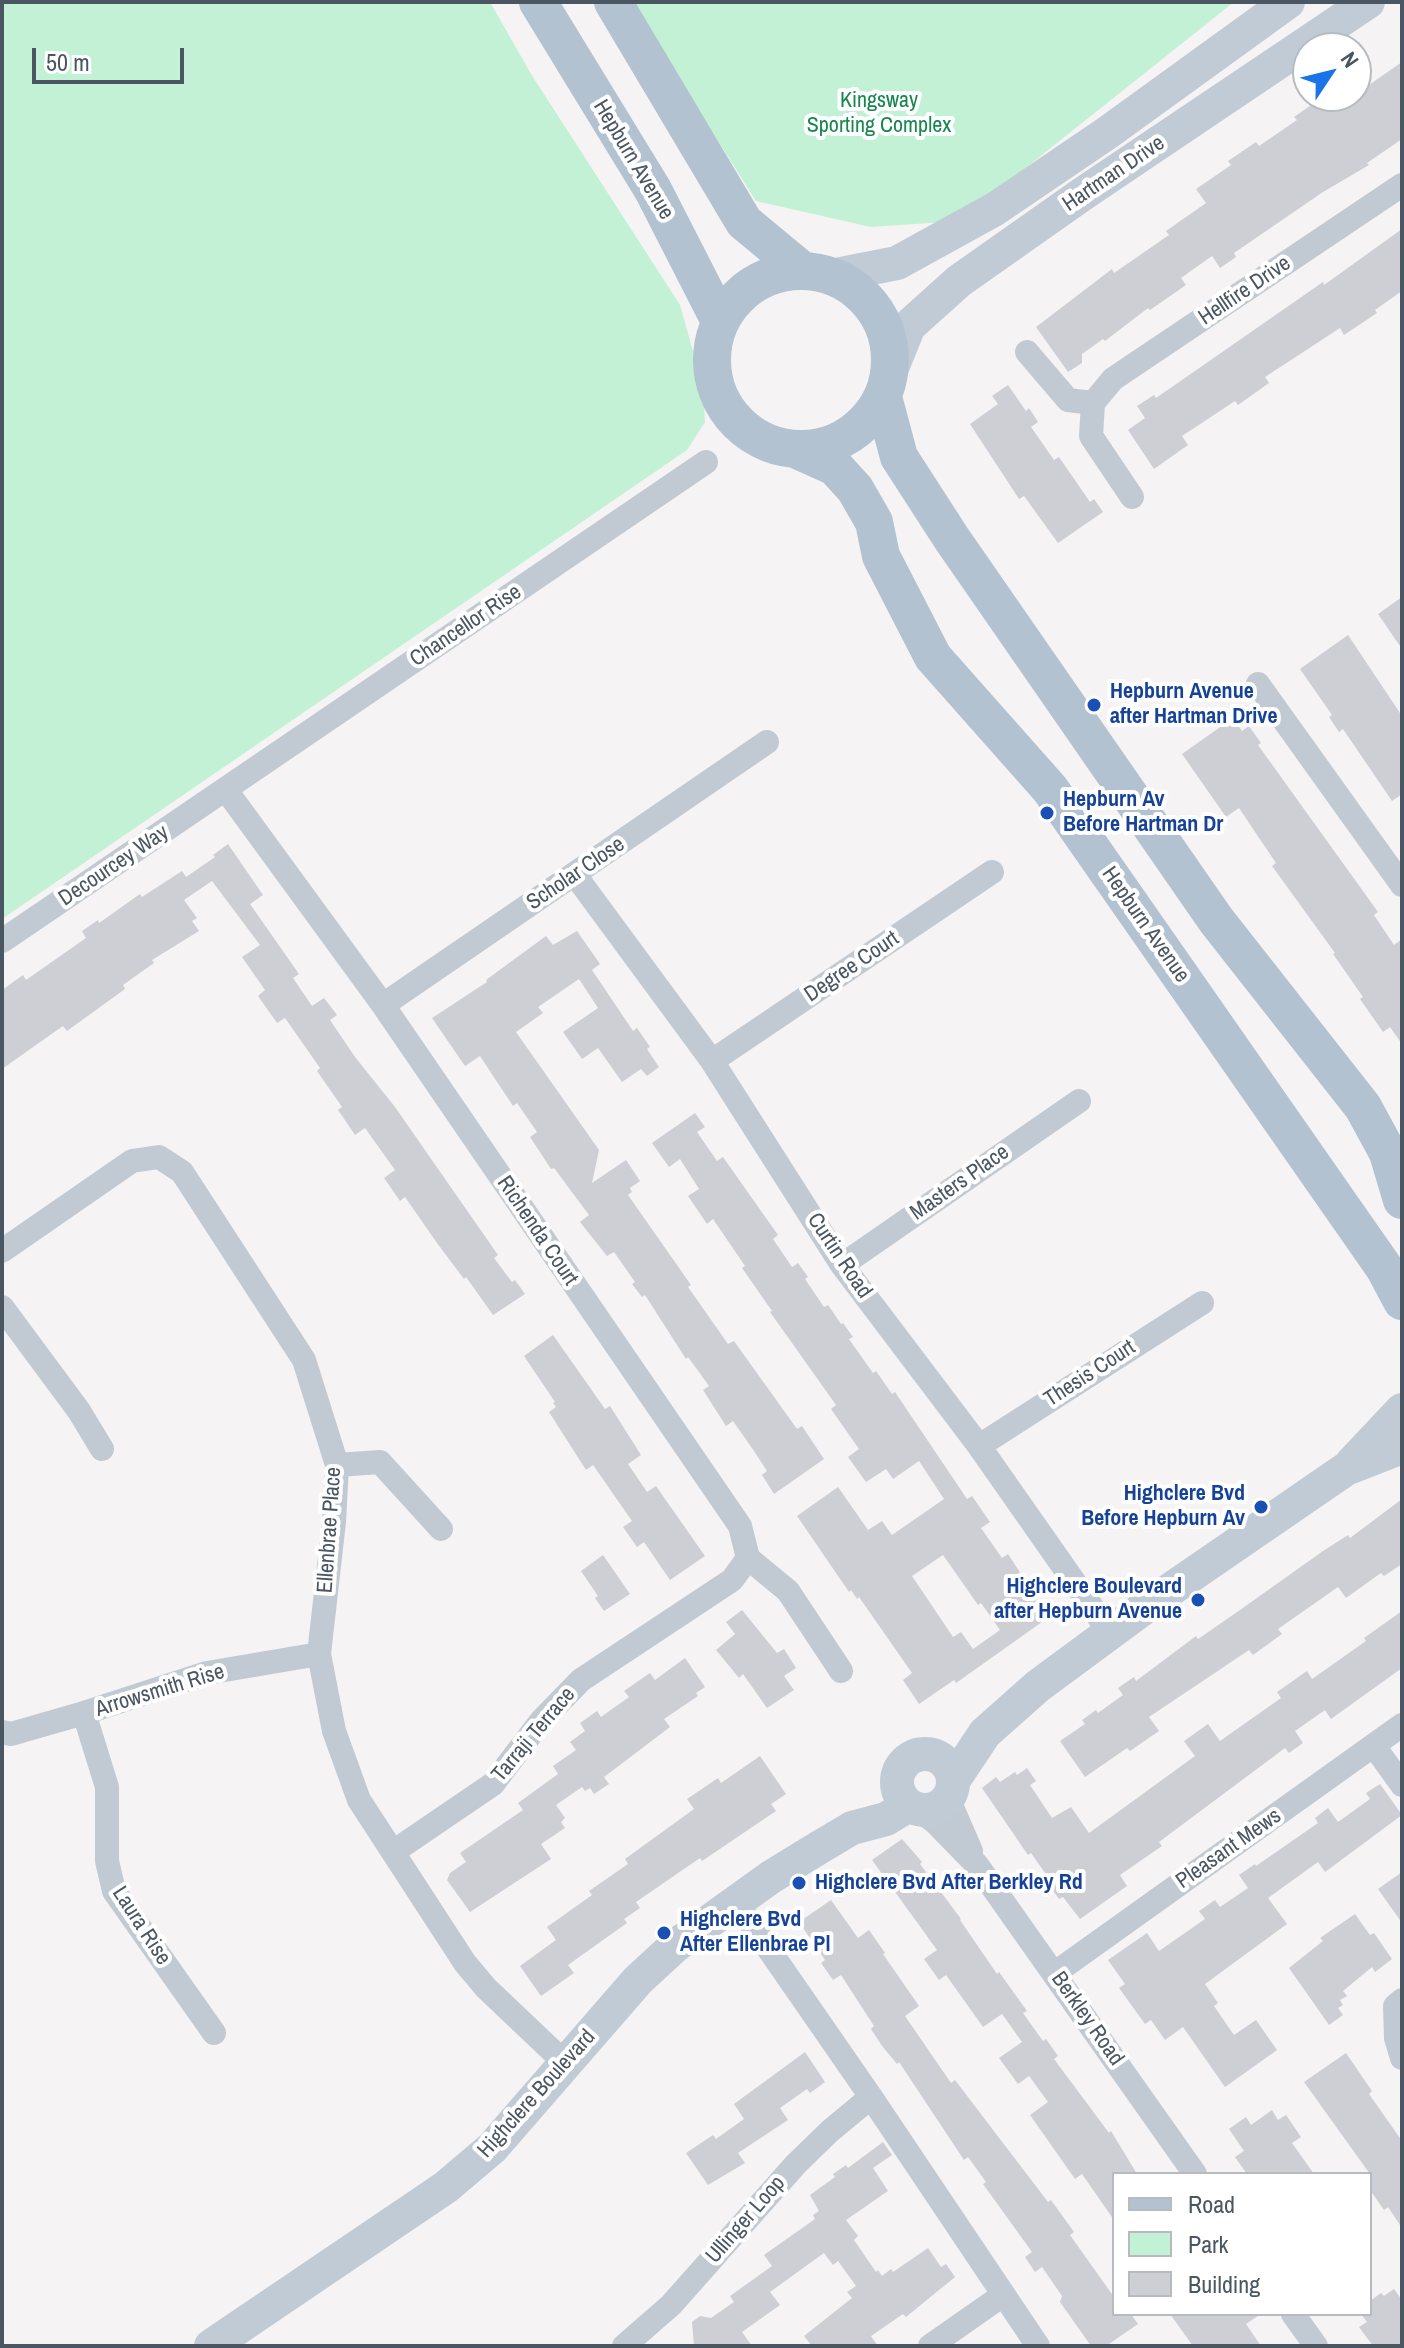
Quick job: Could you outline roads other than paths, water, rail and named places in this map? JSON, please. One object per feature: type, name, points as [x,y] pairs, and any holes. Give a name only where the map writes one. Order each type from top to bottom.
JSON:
[{"type":"main road","name":"Hepburn Avenue","points":[[538,2],[653,190],[720,321]]},
{"type":"main road","points":[[613,2],[744,222],[817,273],[862,294],[883,323],[890,347],[887,385],[899,457],[952,539],[1216,920],[1363,1107],[1388,1153],[1402,1200]]},
{"type":"main road","points":[[817,273],[781,273],[754,284],[734,301],[720,321],[712,354],[717,391],[738,424],[766,443],[797,450],[828,447],[850,437],[871,417],[887,385]]},
{"type":"main road","name":"Hepburn Avenue","points":[[797,450],[835,467],[855,489],[874,522],[881,556],[933,657],[1050,789],[1376,1256],[1402,1301]]},
{"type":"street","name":"Hartman Drive","points":[[817,273],[897,263],[995,209],[1107,133],[1288,2]]},
{"type":"street","name":"Hartman Drive","points":[[887,385],[909,326],[959,281],[1368,2]]},
{"type":"street","name":"Hellfire Drive","points":[[1093,403],[1113,379],[1402,185]]},
{"type":"street","points":[[1027,352],[1068,400],[1093,403],[1091,436],[1132,497]]},
{"type":"street","name":"Chancellor Rise","points":[[226,790],[706,462]]},
{"type":"street","points":[[1258,684],[1402,885]]},
{"type":"street","name":"Scholar Close","points":[[383,1005],[767,742]]},
{"type":"street","name":"Decourcey Way","points":[[2,941],[226,790]]},
{"type":"street","name":"Richenda Court","points":[[226,790],[383,1005],[740,1526],[748,1558]]},
{"type":"street","name":"Degree Court","points":[[712,1061],[992,872]]},
{"type":"street","name":"Curtin Road","points":[[575,875],[712,1061],[842,1265],[979,1446],[1110,1633]]},
{"type":"street","name":"Masters Place","points":[[842,1265],[1079,1101]]},
{"type":"street","name":"Ellenbrae Place","points":[[2,1251],[132,1161],[159,1157],[182,1172],[304,1360],[337,1465],[334,1522],[319,1654],[334,1731],[359,1800],[472,1971],[565,2063]]},
{"type":"street","name":"Thesis Court","points":[[979,1446],[1202,1303]]},
{"type":"street","points":[[2,1307],[79,1411],[102,1449]]},
{"type":"street","name":"Highclere Boulevard","points":[[211,2346],[446,2187],[492,2148],[647,1971],[675,1946],[771,1877],[852,1828],[886,1819],[927,1789],[1038,1686],[1346,1469],[1402,1410]]},
{"type":"street","name":"Highclere Boulevard","points":[[1346,1469],[1402,1447]]},
{"type":"street","points":[[337,1465],[380,1462],[441,1529]]},
{"type":"street","points":[[748,1558],[788,1591],[841,1671]]},
{"type":"street","name":"Tarraji Terrace","points":[[393,1852],[493,1784],[541,1721],[581,1680],[732,1580],[748,1558]]},
{"type":"street","name":"Arrowsmith Rise","points":[[2,1732],[11,1734],[84,1713],[207,1673],[319,1654]]},
{"type":"street","name":"Laura Rise","points":[[84,1713],[107,1787],[107,1861],[114,1891],[214,2033]]},
{"type":"street","name":"Pleasant Mews","points":[[1055,1973],[1402,1725]]},
{"type":"street","points":[[1374,1746],[1402,1785]]},
{"type":"street","name":"Berkley Road","points":[[927,1789],[1194,2172]]},
{"type":"street","points":[[736,1902],[1038,2346]]},
{"type":"street","points":[[1402,2000],[1395,2006],[1396,2038],[1402,2058]]},
{"type":"street","name":"Ullinger Loop","points":[[624,2346],[671,2305],[796,2164],[871,2097]]},
{"type":"street","points":[[930,2346],[1003,2295]]},
{"type":"street","points":[[1294,2316],[1316,2346]]},
{"type":"place","name":"Hepburn Avenue after Hartman Drive","points":[[1094,705]]},
{"type":"place","name":"Hepburn Av Before Hartman Dr","points":[[1047,813]]},
{"type":"place","name":"Highclere Bvd Before Hepburn Av","points":[[1261,1507]]},
{"type":"place","name":"Highclere Boulevard after Hepburn Avenue","points":[[1198,1600]]},
{"type":"place","name":"Highclere Bvd After Berkley Rd","points":[[799,1883]]},
{"type":"place","name":"Highclere Bvd After Ellenbrae Pl","points":[[664,1933]]},
{"type":"park label","name":"Kingsway Sporting Complex","points":[[879,114]]}]
